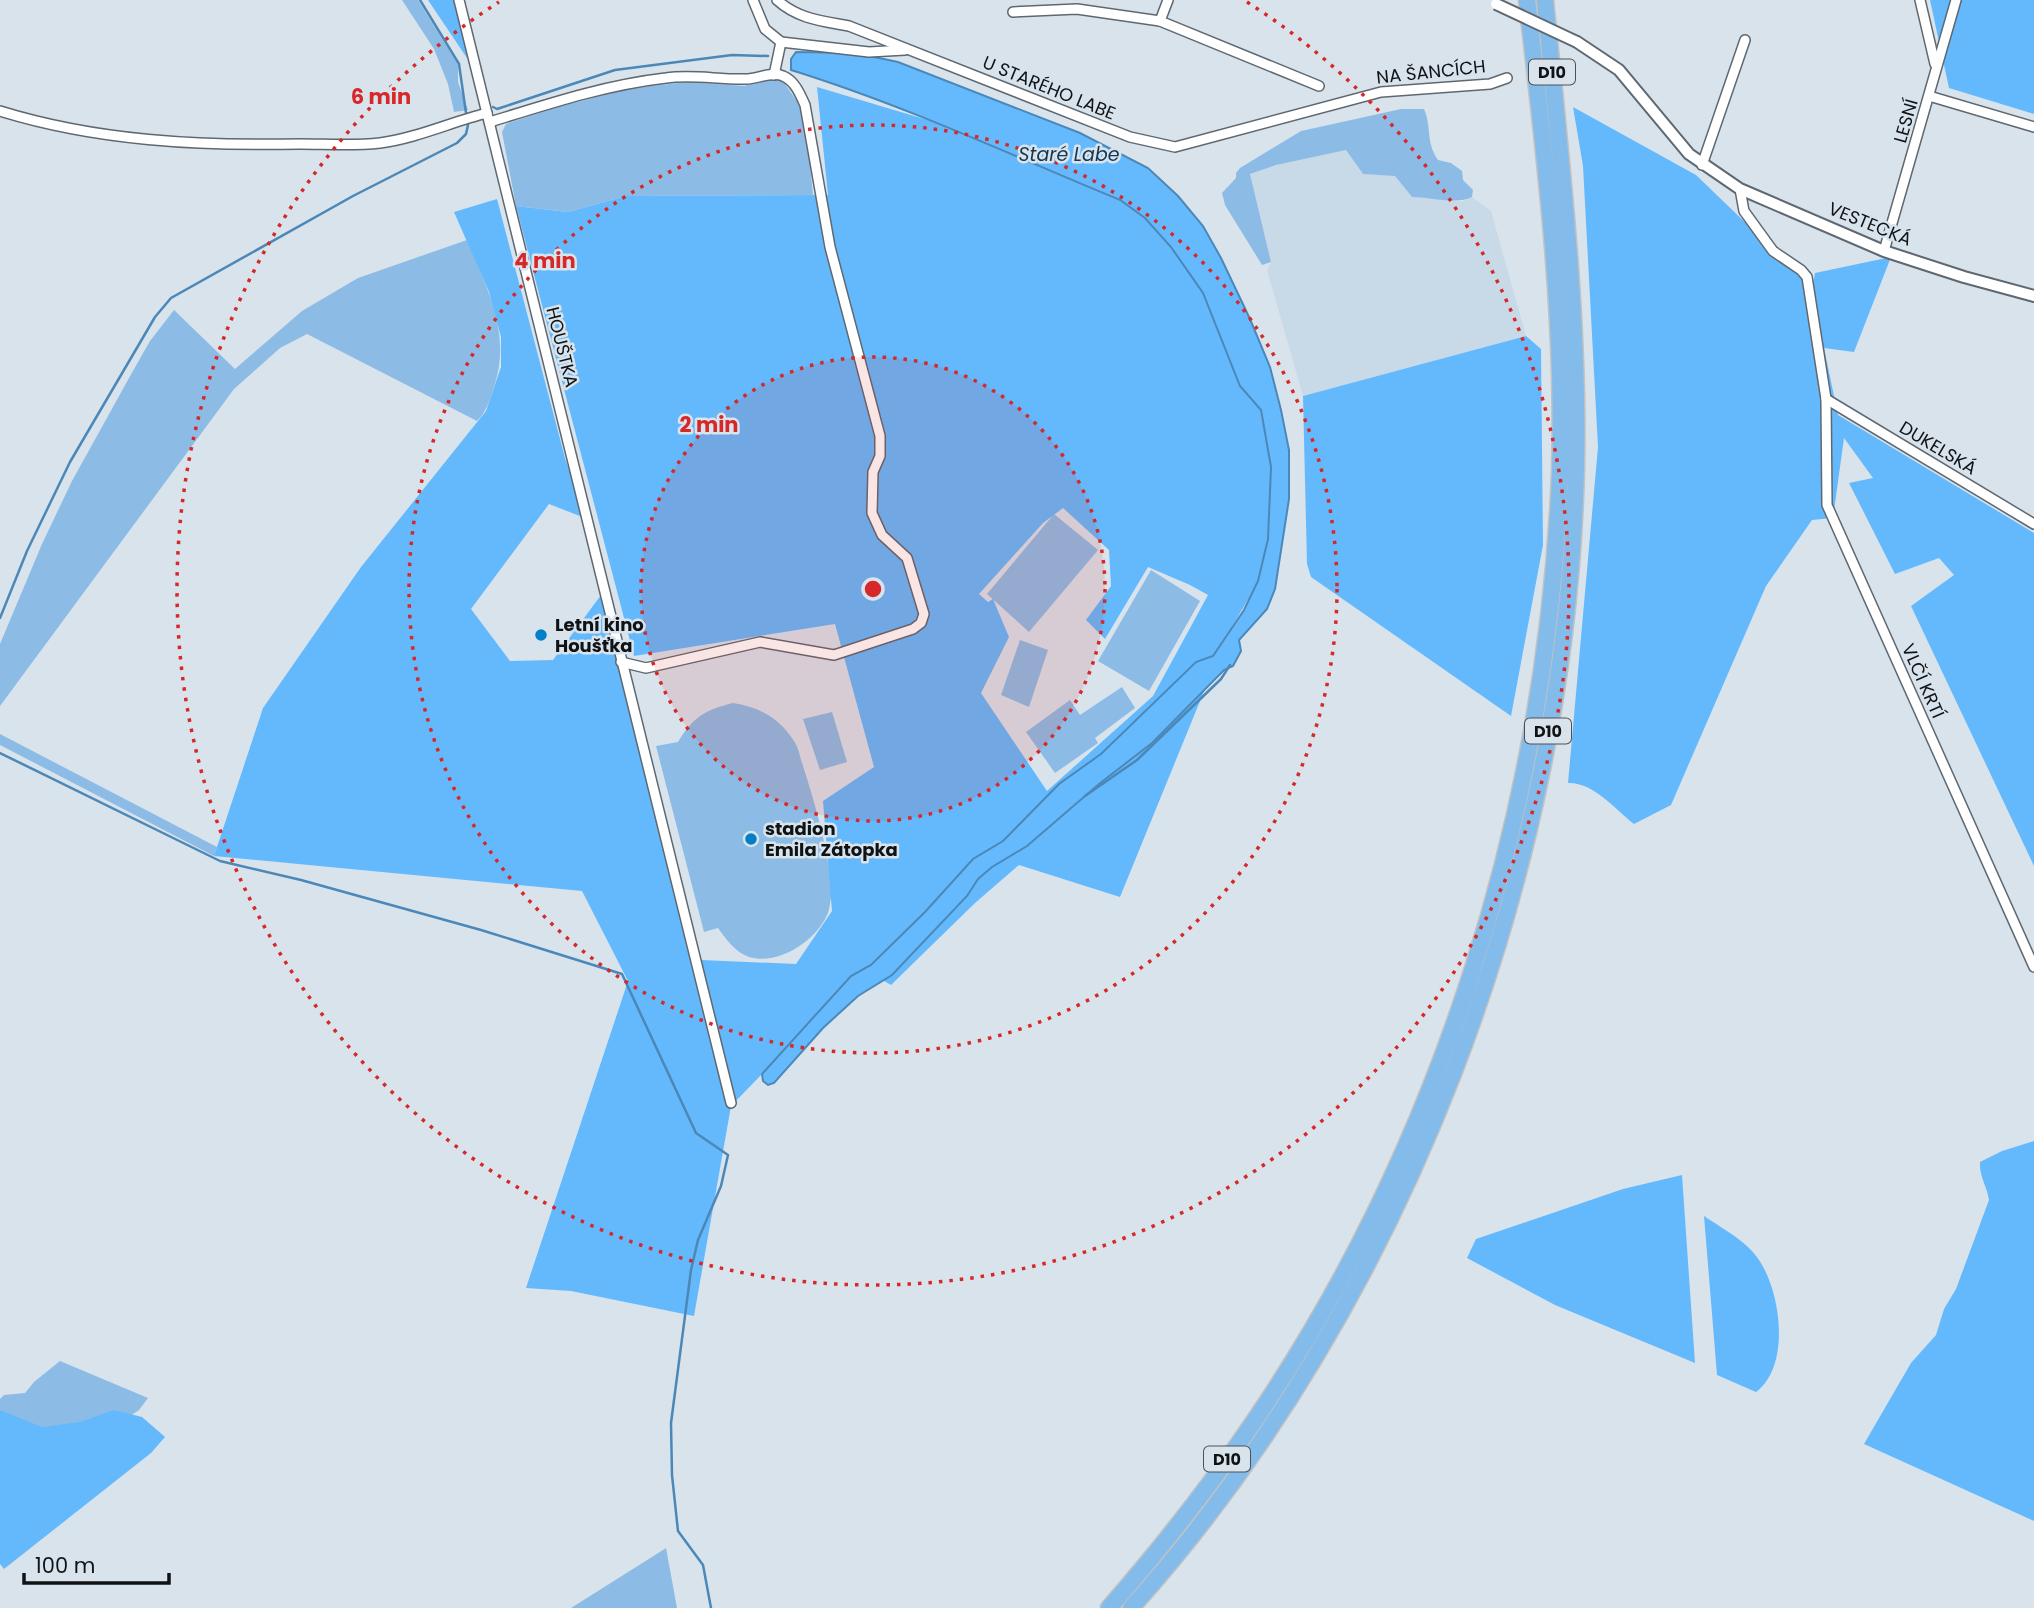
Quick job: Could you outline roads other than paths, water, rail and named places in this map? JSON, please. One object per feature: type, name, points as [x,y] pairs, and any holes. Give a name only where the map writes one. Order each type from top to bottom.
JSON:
[{"type":"highway","name":"D10","points":[[1131,1608],[1207,1517],[1264,1438],[1308,1369],[1336,1303],[1424,1143],[1450,1083],[1484,988],[1524,847],[1545,753],[1565,617],[1576,469],[1574,327],[1551,143],[1527,0]]},
{"type":"highway","name":"D10","points":[[1545,0],[1551,143]]},
{"type":"highway","name":"D10","points":[[1109,1608],[1202,1494],[1336,1303]]},
{"type":"street","name":"HOUŠTKA","points":[[459,0],[731,1103]]},
{"type":"street","points":[[753,0],[765,29],[781,42],[869,52],[911,50]]},
{"type":"street","name":"U STARÉHO LABE","points":[[777,0],[788,10],[807,19],[849,26],[1130,137],[1175,147],[1317,107]]},
{"type":"street","points":[[1160,21],[1168,0]]},
{"type":"street","points":[[1920,0],[1936,65]]},
{"type":"street","name":"LESNÍ","points":[[1884,251],[1956,0]]},
{"type":"street","name":"VESTECKÁ","points":[[1493,2],[1577,42],[1619,70],[1671,135],[1702,165],[1740,189],[1884,251],[2034,296]]},
{"type":"street","points":[[1013,12],[1077,9],[1160,21],[1319,86]]},
{"type":"street","points":[[1928,34],[1945,38]]},
{"type":"street","points":[[1702,165],[1745,40]]},
{"type":"street","points":[[774,75],[781,42]]},
{"type":"street","points":[[0,111],[113,136],[153,140],[259,145],[379,143],[617,86],[669,77],[750,79],[774,75],[783,76],[797,88],[806,105],[830,247],[880,436],[880,456],[873,472],[870,506],[881,535],[902,552],[910,565],[924,614],[921,623],[913,629],[834,655],[760,642],[646,668],[621,662]]},
{"type":"street","name":"NA ŠANCÍCH","points":[[1317,107],[1381,92],[1490,84],[1507,78]]},
{"type":"street","points":[[1929,96],[2034,127]]},
{"type":"street","name":"VLČÍ KRTÍ","points":[[1740,189],[1744,211],[1773,251],[1807,277],[1826,399],[1827,505],[2034,967]]},
{"type":"street","name":"DUKELSKÁ","points":[[1826,399],[2034,524]]},
{"type":"water","name":"Staré Labe","points":[[796,52],[855,53],[898,62],[1080,133],[1148,168],[1178,196],[1203,226],[1250,319],[1270,367],[1281,410],[1289,450],[1289,499],[1275,589],[1267,609],[1239,640],[1241,651],[1233,666],[1224,670],[1152,743],[1027,846],[992,867],[978,879],[967,896],[892,975],[858,996],[823,1028],[774,1083],[768,1085],[763,1081],[762,1074],[851,976],[871,965],[925,912],[973,859],[1003,841],[1059,784],[1101,754],[1196,662],[1213,656],[1244,610],[1258,581],[1268,539],[1271,467],[1261,410],[1240,386],[1203,293],[1171,247],[1145,218],[1120,200],[957,131],[791,70],[791,59]]},
{"type":"waterway","points":[[420,0],[459,64],[466,113]]},
{"type":"waterway","points":[[493,107],[497,109],[615,70],[732,55],[768,56]]},
{"type":"waterway","points":[[0,618],[27,551],[70,462],[155,317],[171,298],[353,196],[457,143],[466,134],[468,125]]},
{"type":"waterway","points":[[1085,796],[1137,760],[1221,679],[1230,665]]},
{"type":"waterway","points":[[0,753],[220,861],[301,880],[481,930],[622,974],[696,1133],[728,1155],[721,1186],[698,1240],[691,1270],[671,1423],[672,1475],[678,1531],[703,1565],[711,1608]]},
{"type":"place","name":"Letní kino Houšťka","points":[[541,635]]},
{"type":"place","name":"stadion Emila Zátopka","points":[[751,839]]}]
